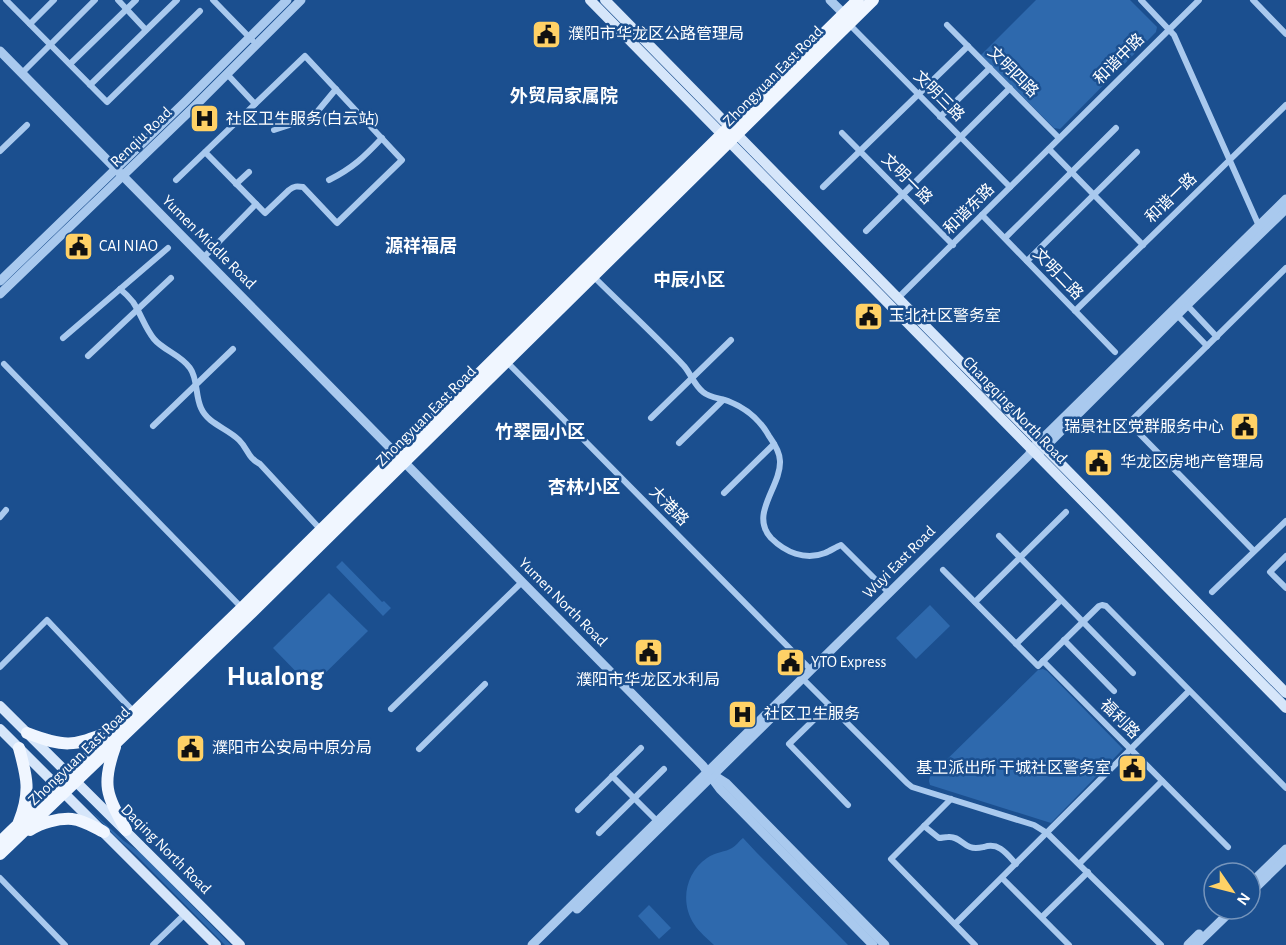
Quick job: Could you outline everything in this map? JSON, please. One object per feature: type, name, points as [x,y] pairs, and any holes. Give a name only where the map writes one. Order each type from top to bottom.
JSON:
[{"type":"main road","points":[[590,0],[730,134]]},
{"type":"main road","points":[[604,0],[730,134]]},
{"type":"main road","name":"Zhongyuan East Road","points":[[846,19],[858,0]]},
{"type":"main road","name":"Zhongyuan East Road","points":[[0,842],[61,789],[249,615],[400,458],[846,19],[873,0]]},
{"type":"main road","name":"Zhongyuan East Road","points":[[117,735],[134,712],[321,530],[506,361],[593,276],[730,134]]},
{"type":"main road","name":"Changqing North Road","points":[[730,134],[898,298],[1286,708]]},
{"type":"main road","name":"Changqing North Road","points":[[730,134],[1038,448],[1286,693]]},
{"type":"main road","name":"Daqing North Road","points":[[0,706],[240,945]]},
{"type":"main road","name":"Daqing North Road","points":[[0,729],[216,945]]},
{"type":"main road","points":[[27,733],[62,744],[77,744],[117,735],[107,774],[108,794],[126,830]]},
{"type":"main road","points":[[17,825],[27,789],[27,778],[19,748]]},
{"type":"main road","name":"Zhongyuan East Road","points":[[0,854],[61,789]]},
{"type":"main road","points":[[16,839],[39,825],[72,819],[104,832]]},
{"type":"street","points":[[6,0],[107,102],[200,11]]},
{"type":"street","points":[[30,24],[54,0]]},
{"type":"street","points":[[22,73],[95,0]]},
{"type":"street","points":[[118,0],[146,30]]},
{"type":"street","points":[[70,64],[136,0]]},
{"type":"street","points":[[90,85],[177,0]]},
{"type":"street","points":[[213,0],[253,41]]},
{"type":"street","name":"Renqiu Road","points":[[0,281],[227,74],[286,0]]},
{"type":"street","name":"Renqiu Road","points":[[0,294],[119,172],[253,41],[301,0]]},
{"type":"street","points":[[830,0],[846,19]]},
{"type":"street","points":[[1141,0],[1169,29],[1178,44],[1260,229]]},
{"type":"street","name":"和谐中路","points":[[1059,138],[1199,0]]},
{"type":"street","points":[[1253,0],[1286,34]]},
{"type":"street","name":"文明三路","points":[[846,19],[1010,187]]},
{"type":"street","name":"文明四路","points":[[947,25],[1059,138]]},
{"type":"street","points":[[823,187],[968,46]]},
{"type":"street","name":"Yumen Middle Road","points":[[0,51],[400,458]]},
{"type":"street","points":[[176,180],[205,152],[305,56],[402,160],[337,223],[303,187],[298,186],[293,186],[265,213],[205,152]]},
{"type":"street","points":[[940,117],[990,68]]},
{"type":"street","points":[[227,74],[255,104]]},
{"type":"street","points":[[866,231],[1010,88]]},
{"type":"street","points":[[274,130],[308,119],[317,112],[336,89]]},
{"type":"street","name":"和谐一路","points":[[1075,311],[1286,105]]},
{"type":"street","points":[[0,151],[27,125]]},
{"type":"street","points":[[1005,238],[1116,128]]},
{"type":"street","name":"文明一路","points":[[842,133],[952,245]]},
{"type":"street","points":[[329,180],[354,165],[382,138]]},
{"type":"street","name":"和谐东路","points":[[898,298],[1059,138]]},
{"type":"street","points":[[1049,149],[1143,245]]},
{"type":"street","points":[[1027,261],[1137,152]]},
{"type":"street","points":[[236,184],[249,172]]},
{"type":"street","name":"Wuyi East Road","points":[[804,681],[811,670],[1029,455],[1177,315],[1286,199]]},
{"type":"street","points":[[203,258],[256,204]]},
{"type":"street","name":"Wuyi East Road","points":[[541,945],[1038,448],[1260,229],[1286,209]]},
{"type":"street","name":"文明二路","points":[[982,215],[1115,352]]},
{"type":"street","points":[[63,338],[168,248]]},
{"type":"street","points":[[1254,551],[1129,423],[1286,268]]},
{"type":"street","points":[[593,276],[683,364],[701,391],[737,405],[749,412],[762,425],[780,459],[780,469],[765,509],[763,525],[773,540],[783,548],[801,556],[824,554],[841,545],[889,593]]},
{"type":"street","points":[[88,356],[171,278]]},
{"type":"street","points":[[120,289],[133,303],[154,339],[189,367],[193,373],[198,402],[203,413],[216,425],[237,438],[246,448],[251,459],[260,464],[321,530]]},
{"type":"street","points":[[1187,305],[1216,337]]},
{"type":"street","points":[[1177,315],[1207,346]]},
{"type":"street","points":[[651,418],[731,340]]},
{"type":"street","points":[[153,426],[233,349]]},
{"type":"street","name":"大港路","points":[[506,361],[811,670]]},
{"type":"street","points":[[4,364],[242,608]]},
{"type":"street","points":[[680,443],[723,400]]},
{"type":"street","points":[[724,493],[774,444]]},
{"type":"street","name":"Yumen North Road","points":[[400,458],[711,774],[720,789],[873,945]]},
{"type":"street","points":[[0,517],[6,510]]},
{"type":"street","points":[[975,602],[1066,512]]},
{"type":"street","points":[[1212,592],[1286,521]]},
{"type":"street","points":[[999,536],[1133,673]]},
{"type":"street","points":[[1286,556],[1270,572],[1286,588]]},
{"type":"street","points":[[943,570],[1016,644],[1061,600]]},
{"type":"street","points":[[392,709],[522,582]]},
{"type":"street","points":[[1043,661],[1100,606],[1106,606],[1286,788]]},
{"type":"street","points":[[0,667],[47,620],[134,712]]},
{"type":"street","points":[[1064,640],[1114,691]]},
{"type":"street","name":"福利路","points":[[1016,644],[1038,666],[1043,661],[1228,847]]},
{"type":"street","points":[[804,681],[912,787],[1034,825],[1047,833],[1161,945]]},
{"type":"street","points":[[419,749],[484,684]]},
{"type":"street","points":[[955,924],[1189,691]]},
{"type":"street","points":[[829,705],[789,744],[848,805]]},
{"type":"street","points":[[578,810],[641,748]]},
{"type":"street","points":[[599,833],[664,769]]},
{"type":"street","name":"Wuyi East Road","points":[[532,945],[657,821],[711,774]]},
{"type":"street","name":"Yumen North Road","points":[[711,774],[726,783],[885,945]]},
{"type":"street","points":[[612,776],[657,821]]},
{"type":"street","points":[[1079,864],[1162,781]]},
{"type":"street","points":[[951,799],[891,859],[975,945]]},
{"type":"street","points":[[924,826],[939,838],[955,837],[973,849],[997,846],[1016,864]]},
{"type":"street","points":[[1262,872],[1286,849]]},
{"type":"street","points":[[1262,881],[1286,858]]},
{"type":"street","points":[[1042,916],[1088,872]]},
{"type":"street","points":[[0,878],[65,945]]},
{"type":"street","points":[[1002,878],[1069,945]]},
{"type":"street","points":[[153,945],[185,914]]},
{"type":"street","points":[[1188,945],[1212,921]]},
{"type":"street","points":[[1196,945],[1221,921]]},
{"type":"shaded area","points":[[1036,0],[1130,0],[1157,27],[1156,32],[1060,129],[1054,128],[981,55]]},
{"type":"shaded area","points":[[342,561],[382,602],[384,601],[391,608],[383,616],[336,567]]},
{"type":"shaded area","points":[[329,593],[368,631],[311,687],[273,648]]},
{"type":"shaded area","points":[[930,605],[950,626],[916,659],[896,638]]},
{"type":"shaded area","points":[[1043,669],[1123,749],[1051,823],[930,785],[930,776],[1038,670]]},
{"type":"shaded area","points":[[90,810],[124,841],[140,852],[231,945],[225,945]]},
{"type":"shaded area","points":[[743,838],[848,945],[714,945],[701,932],[694,924],[687,907],[687,889],[690,880],[700,864],[707,858],[732,848]]},
{"type":"shaded area","points":[[649,905],[671,928],[659,939],[638,916]]},
{"type":"place","name":"濮阳市华龙区公路管理局","points":[[547,34]]},
{"type":"place","name":"社区卫生服务(白云站)","points":[[205,119]]},
{"type":"place","name":"CAI NIAO","points":[[78,246]]},
{"type":"place","name":"玉北社区警务室","points":[[868,316]]},
{"type":"place","name":"瑞景社区党群服务中心","points":[[1245,427]]},
{"type":"place","name":"华龙区房地产管理局","points":[[1099,462]]},
{"type":"place","name":"濮阳市华龙区水利局","points":[[648,652]]},
{"type":"place","name":"YTO Express","points":[[790,662]]},
{"type":"place","name":"社区卫生服务","points":[[743,714]]},
{"type":"place","name":"濮阳市公安局中原分局","points":[[191,748]]},
{"type":"place","name":"基卫派出所 干城社区警务室","points":[[1132,768]]},
{"type":"district","name":"外贸局家属院","points":[[564,97]]},
{"type":"district","name":"源祥福居","points":[[421,247]]},
{"type":"district","name":"中辰小区","points":[[689,281]]},
{"type":"district","name":"竹翠园小区","points":[[540,433]]},
{"type":"district","name":"杏林小区","points":[[584,488]]},
{"type":"district","name":"Hualong","points":[[275,677]]}]
